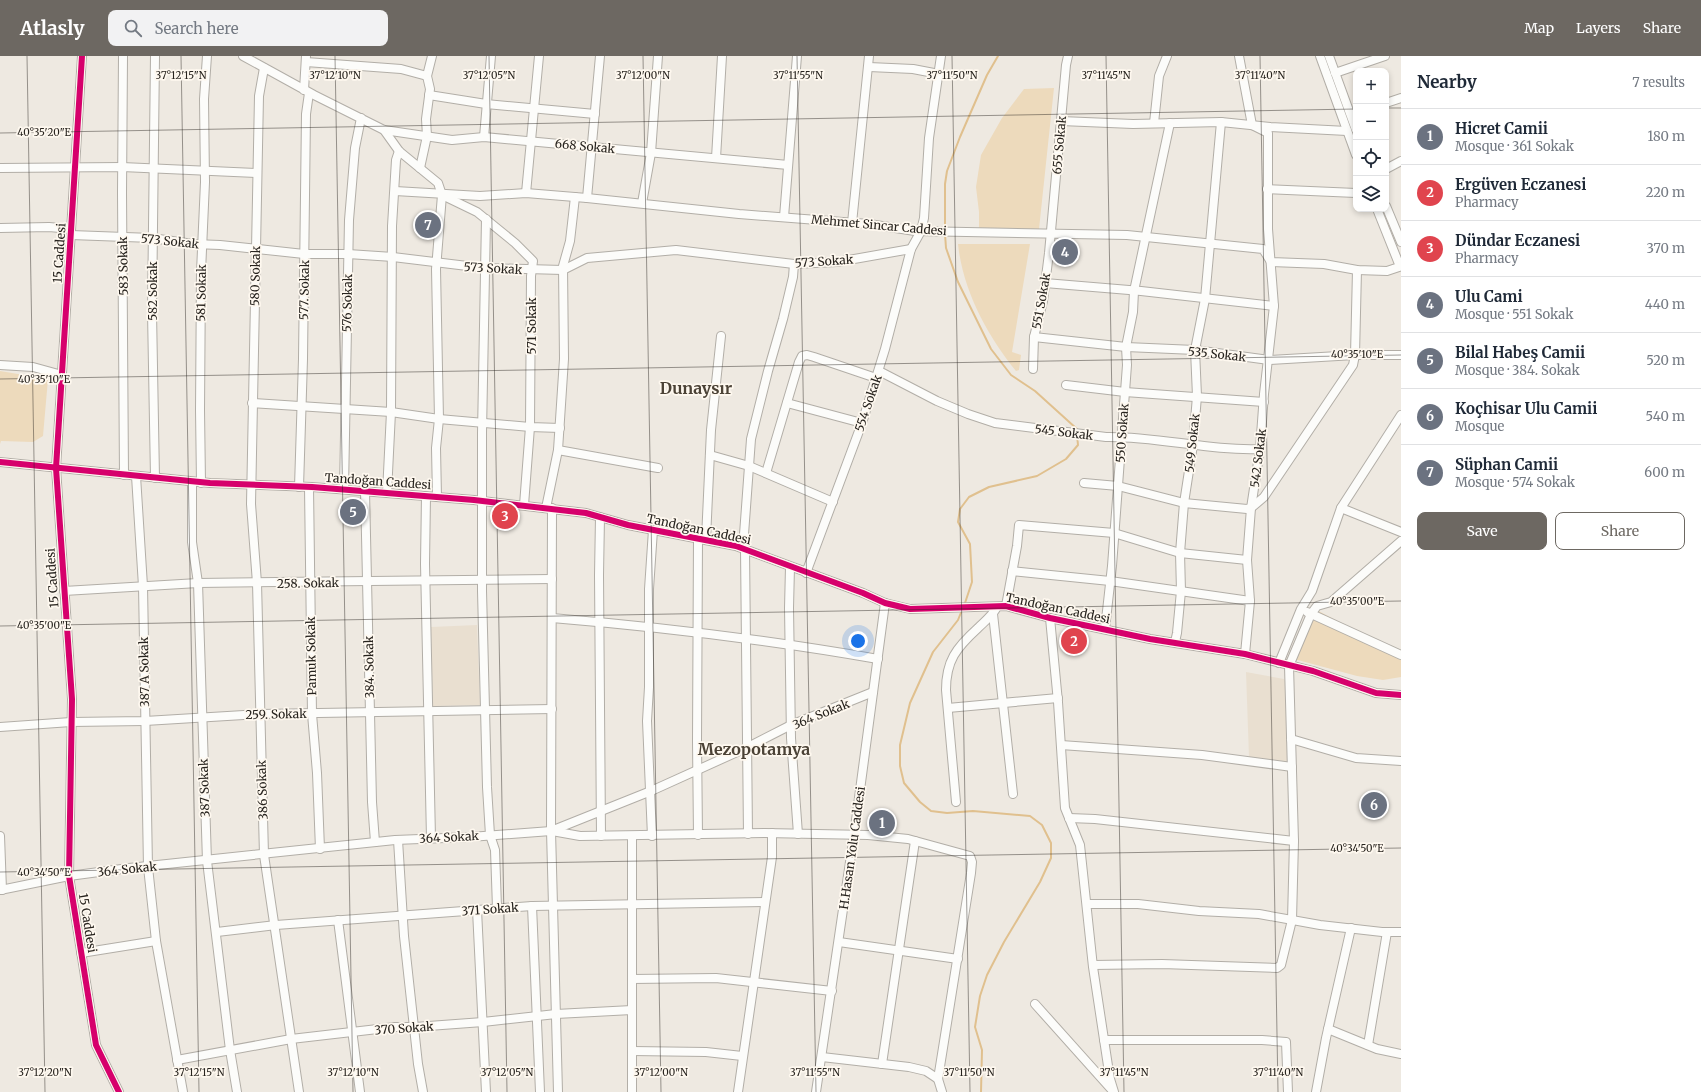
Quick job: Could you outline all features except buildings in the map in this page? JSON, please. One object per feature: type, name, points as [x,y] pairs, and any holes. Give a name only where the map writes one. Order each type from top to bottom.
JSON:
[{"type":"street","name":"15 Caddesi","points":[[82,56],[56,468],[72,699],[69,876],[96,1045],[119,1092]]},
{"type":"street","name":"583 Sokak","points":[[123,56],[122,237],[124,475]]},
{"type":"street","name":"582 Sokak","points":[[155,56],[152,238],[153,426],[155,478]]},
{"type":"street","name":"581 Sokak","points":[[201,483],[200,410],[202,245],[205,170],[204,99],[207,56]]},
{"type":"street","points":[[243,56],[307,91],[384,130],[399,151],[438,183],[442,195],[437,263],[439,419],[436,448],[437,497]]},
{"type":"street","points":[[420,168],[427,136],[426,119],[430,89],[427,76],[432,56]]},
{"type":"street","points":[[484,137],[491,56]]},
{"type":"street","points":[[526,194],[539,56]]},
{"type":"street","points":[[587,198],[600,56]]},
{"type":"street","points":[[642,203],[651,153],[658,56]]},
{"type":"street","points":[[716,158],[722,56]]},
{"type":"street","points":[[784,217],[797,56]]},
{"type":"street","points":[[852,223],[869,56]]},
{"type":"street","name":"554 Sokak","points":[[806,573],[862,423],[877,375],[911,250],[921,232],[924,218],[929,138],[941,56]]},
{"type":"street","name":"655 Sokak","points":[[1051,234],[1068,56]]},
{"type":"street","points":[[1154,123],[1159,76],[1167,56]]},
{"type":"street","points":[[1239,56],[1252,125]]},
{"type":"street","points":[[1320,56],[1353,147]]},
{"type":"street","points":[[1329,56],[1353,114]]},
{"type":"street","points":[[1335,73],[1385,56]]},
{"type":"street","points":[[306,59],[401,69],[427,76]]},
{"type":"street","name":"577. Sokak","points":[[299,487],[307,91],[306,59]]},
{"type":"street","points":[[869,67],[913,69],[939,74]]},
{"type":"street","name":"580 Sokak","points":[[252,485],[252,404],[259,96],[264,68]]},
{"type":"street","points":[[429,96],[486,104],[595,114]]},
{"type":"street","points":[[1389,102],[1401,98]]},
{"type":"street","name":"576 Sokak","points":[[344,490],[348,254],[354,148],[361,118]]},
{"type":"street","points":[[1061,121],[1154,123],[1222,122],[1347,131]]},
{"type":"street","name":"549 Sokak","points":[[1175,642],[1181,591],[1180,552],[1184,503],[1193,445],[1197,396],[1195,350],[1205,299],[1222,122]]},
{"type":"street","name":"550 Sokak","points":[[1105,629],[1125,392],[1127,365],[1126,347],[1133,312],[1134,290],[1170,123]]},
{"type":"street","name":"542 Sokak","points":[[1245,654],[1250,601],[1247,560],[1251,508],[1260,449],[1274,306],[1267,189],[1268,133],[1252,125]]},
{"type":"street","name":"668 Sokak","points":[[384,130],[452,140],[484,137],[788,165]]},
{"type":"street","points":[[387,493],[391,412],[392,226],[396,160],[399,151]]},
{"type":"street","points":[[1389,167],[1401,161]]},
{"type":"street","points":[[0,168],[122,167],[205,170],[257,174]]},
{"type":"street","points":[[1267,189],[1353,193]]},
{"type":"street","name":"Mehmet Sincar Caddesi","points":[[395,192],[442,195],[480,196],[526,194],[575,197],[852,223],[921,232],[984,232],[1146,237],[1263,249],[1271,262]]},
{"type":"street","name":"571 Sokak","points":[[442,195],[477,212],[534,261],[532,270],[530,427],[524,505]]},
{"type":"street","points":[[558,1092],[551,831],[552,579],[549,508],[558,450],[564,360],[563,270],[570,241],[575,197]]},
{"type":"street","points":[[1271,262],[1324,264],[1357,270],[1387,272],[1400,266],[1378,212]]},
{"type":"street","points":[[1388,212],[1401,242]]},
{"type":"street","points":[[486,219],[481,500],[482,579],[487,787],[490,835],[495,850],[497,908]]},
{"type":"street","name":"573 Sokak","points":[[0,228],[49,227],[71,232],[122,237],[152,238],[202,245],[304,254],[348,254],[393,257],[484,268],[532,270],[563,270],[587,258],[676,250],[794,264],[837,262],[911,250]]},
{"type":"street","name":"551 Sokak","points":[[1033,369],[1034,337],[1044,300],[1051,234]]},
{"type":"street","points":[[748,834],[744,548],[750,439],[783,319],[793,277],[794,264]]},
{"type":"street","points":[[1084,483],[1118,486],[1184,503],[1246,509],[1251,508],[1264,497],[1353,365],[1355,355],[1357,270]]},
{"type":"street","points":[[1045,283],[1134,290],[1274,306]]},
{"type":"street","points":[[706,539],[711,430],[721,336]]},
{"type":"street","name":"535 Sokak","points":[[1034,337],[1126,347],[1195,350],[1269,360],[1355,355],[1401,355]]},
{"type":"street","name":"545 Sokak","points":[[787,404],[799,362],[802,356],[807,355],[877,375],[968,414],[995,423],[1106,437],[1121,437],[1193,445],[1260,449]]},
{"type":"street","points":[[0,365],[33,367],[62,375]]},
{"type":"street","points":[[1066,385],[1125,392],[1264,402]]},
{"type":"street","points":[[252,404],[391,412],[439,419],[530,427],[560,428]]},
{"type":"street","points":[[766,473],[787,404],[862,423]]},
{"type":"street","points":[[1278,663],[1301,609],[1312,591],[1341,508],[1401,415]]},
{"type":"street","points":[[558,450],[658,468]]},
{"type":"street","points":[[710,455],[749,466],[833,502]]},
{"type":"street","name":"Tandoğan Caddesi","points":[[0,462],[201,483],[309,487],[481,500],[586,513],[653,530],[706,539],[744,548],[885,603],[910,609],[962,607],[995,610],[1006,606],[1050,618],[1245,654],[1313,671],[1376,693],[1401,695]]},
{"type":"street","name":"387 A Sokak","points":[[136,476],[143,586],[148,867],[156,941],[183,1092]]},
{"type":"street","name":"387 Sokak","points":[[192,482],[192,542],[198,583],[207,861],[230,1050],[237,1092]]},
{"type":"street","name":"386 Sokak","points":[[252,485],[251,504],[257,583],[264,855],[276,925],[290,1039],[299,1092]]},
{"type":"street","name":"Pamuk Sokak","points":[[309,487],[312,714],[317,773],[320,849]]},
{"type":"street","name":"384. Sokak","points":[[365,491],[372,802],[375,842]]},
{"type":"street","points":[[426,496],[425,580],[431,838]]},
{"type":"street","points":[[1341,508],[1401,532]]},
{"type":"street","points":[[600,517],[601,836]]},
{"type":"street","points":[[1006,606],[1018,546],[1019,525],[1114,533],[1180,552],[1247,560]]},
{"type":"street","points":[[652,836],[647,721],[649,687],[649,589],[653,530]]},
{"type":"street","points":[[698,538],[698,835]]},
{"type":"street","points":[[1093,965],[1162,964],[1277,968],[1281,965],[1292,920],[1294,841],[1289,666],[1311,614],[1317,606],[1331,602],[1401,541]]},
{"type":"street","points":[[790,567],[788,608],[791,725],[798,834]]},
{"type":"street","points":[[1012,571],[1110,581],[1250,601]]},
{"type":"street","name":"258. Sokak","points":[[64,591],[198,583],[552,579]]},
{"type":"street","name":"H.Hasan Yolu Caddesi","points":[[816,1092],[839,942],[885,603]]},
{"type":"street","points":[[1301,609],[1401,655]]},
{"type":"street","points":[[995,610],[1014,794]]},
{"type":"street","points":[[956,802],[946,673],[952,658],[969,636],[995,610]]},
{"type":"street","points":[[552,618],[790,643],[878,659]]},
{"type":"street","points":[[1050,618],[1058,698],[1065,808],[1080,845],[1093,965],[1110,1079],[1114,1092]]},
{"type":"street","name":"364 Sokak","points":[[1,890],[69,876],[375,842],[551,831],[651,791],[746,748],[791,725],[873,692]]},
{"type":"street","points":[[948,708],[1058,698]]},
{"type":"street","name":"259. Sokak","points":[[0,727],[71,722],[145,721],[203,716],[260,714],[552,709]]},
{"type":"street","points":[[1291,739],[1356,758],[1401,761]]},
{"type":"street","points":[[1061,745],[1202,755],[1292,767]]},
{"type":"street","points":[[1068,818],[1095,818],[1294,841]]},
{"type":"street","points":[[551,831],[580,836],[772,833],[868,835],[915,841],[970,856],[972,862],[971,873],[938,1079],[942,1092]]},
{"type":"street","points":[[738,1092],[772,857],[772,833]]},
{"type":"street","points":[[0,836],[1,890]]},
{"type":"street","points":[[632,836],[632,1092]]},
{"type":"street","points":[[398,840],[403,915],[422,1092]]},
{"type":"street","points":[[882,1064],[915,841]]},
{"type":"street","name":"371 Sokak","points":[[216,932],[276,925],[532,906],[765,902]]},
{"type":"street","points":[[1087,904],[1138,904],[1199,911],[1259,914],[1350,928],[1401,932]]},
{"type":"street","points":[[532,906],[540,1092]]},
{"type":"street","points":[[477,910],[486,1092]]},
{"type":"street","points":[[338,920],[360,1092]]},
{"type":"street","points":[[1316,1092],[1350,928]]},
{"type":"street","points":[[1368,1045],[1387,932]]},
{"type":"street","points":[[81,953],[156,941]]},
{"type":"street","points":[[839,942],[958,958]]},
{"type":"street","points":[[632,979],[709,978],[832,991]]},
{"type":"street","points":[[1035,1004],[1114,1092]]},
{"type":"street","name":"370 Sokak","points":[[177,1060],[290,1039],[395,1027],[483,1022],[536,1015],[632,1010]]},
{"type":"street","points":[[1328,1029],[1368,1045],[1401,1054]]},
{"type":"street","points":[[1104,1040],[1262,1040],[1286,1042],[1288,1092]]},
{"type":"street","points":[[632,1051],[706,1052],[742,1056]]},
{"type":"street","points":[[822,1057],[926,1071],[938,1079]]},
{"type":"shaded area","points":[[1054,88],[1039,229],[979,230],[979,212],[976,187],[981,155],[1002,118],[1024,89]]},
{"type":"shaded area","points":[[958,244],[1030,244],[1012,352],[1021,355],[1019,370],[1016,371],[995,343],[978,312],[965,279]]},
{"type":"shaded area","points":[[0,371],[48,379],[43,436],[33,442],[1,441],[0,444]]},
{"type":"shaded area","points":[[1313,608],[1401,655],[1401,677],[1383,680],[1357,676],[1294,659]]},
{"type":"shaded area","points":[[477,625],[480,705],[433,706],[431,627]]},
{"type":"shaded area","points":[[1246,672],[1284,679],[1287,683],[1290,764],[1249,757]]},
{"type":"waterway","points":[[945,230],[945,184],[947,171],[987,75],[998,56]]},
{"type":"waterway","points":[[945,234],[946,248],[958,282],[991,349],[1011,375],[1035,391],[1077,429],[1077,431]]},
{"type":"waterway","points":[[964,606],[972,582],[970,544],[958,522],[960,509],[969,497],[989,487],[1037,476],[1066,459],[1078,445],[1077,435]]},
{"type":"waterway","points":[[962,610],[958,620],[933,652],[910,703],[900,745],[900,766],[904,783],[920,802],[931,811],[947,813],[973,811],[1030,816],[1042,825],[1051,843],[1051,858],[1040,882],[1004,942],[987,975],[980,996],[975,1027],[982,1050],[981,1092]]},
{"type":"cycle path","points":[[82,56],[56,468],[72,699],[69,876],[96,1045],[119,1092]]},
{"type":"cycle path","points":[[0,462],[210,483],[312,487],[474,500],[586,513],[628,525],[736,546],[863,593],[885,603],[910,609],[1006,606],[1050,618],[1150,639],[1245,654],[1313,671],[1376,693],[1401,695]]},
{"type":"place","name":"Süphan Camii","points":[[428,225]]},
{"type":"place","name":"Ulu Cami","points":[[1065,252]]},
{"type":"place","name":"Bilal Habeş Camii","points":[[353,512]]},
{"type":"place","name":"Dündar Eczanesi","points":[[505,516]]},
{"type":"place","name":"Ergüven Eczanesi","points":[[1074,641]]},
{"type":"place","name":"Koçhisar Ulu Camii","points":[[1374,805]]},
{"type":"place","name":"Hicret Camii","points":[[882,823]]},
{"type":"district","name":"Dunaysır","points":[[696,388]]},
{"type":"district","name":"Mezopotamya","points":[[754,749]]}]
